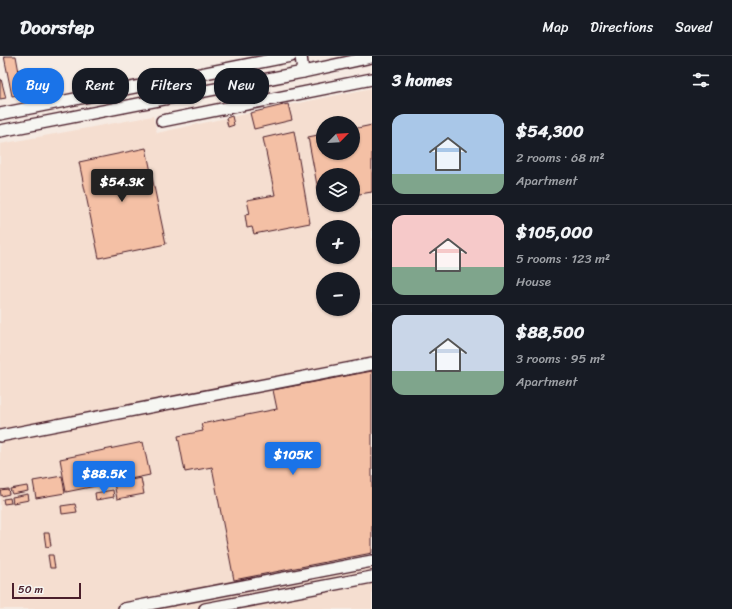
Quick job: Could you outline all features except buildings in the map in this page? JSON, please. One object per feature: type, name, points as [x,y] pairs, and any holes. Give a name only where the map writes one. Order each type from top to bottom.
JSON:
[{"type":"street","points":[[0,114],[291,56]]},
{"type":"street","points":[[301,56],[303,72]]},
{"type":"street","points":[[0,132],[372,57]]},
{"type":"street","points":[[162,121],[372,79]]},
{"type":"street","points":[[0,436],[372,364]]},
{"type":"street","points":[[124,609],[372,561]]},
{"type":"street","points":[[205,609],[372,577]]},
{"type":"street","points":[[198,595],[200,609]]},
{"type":"shaded area","points":[[372,88],[372,609],[0,609],[0,144],[153,116],[157,133]]}]
